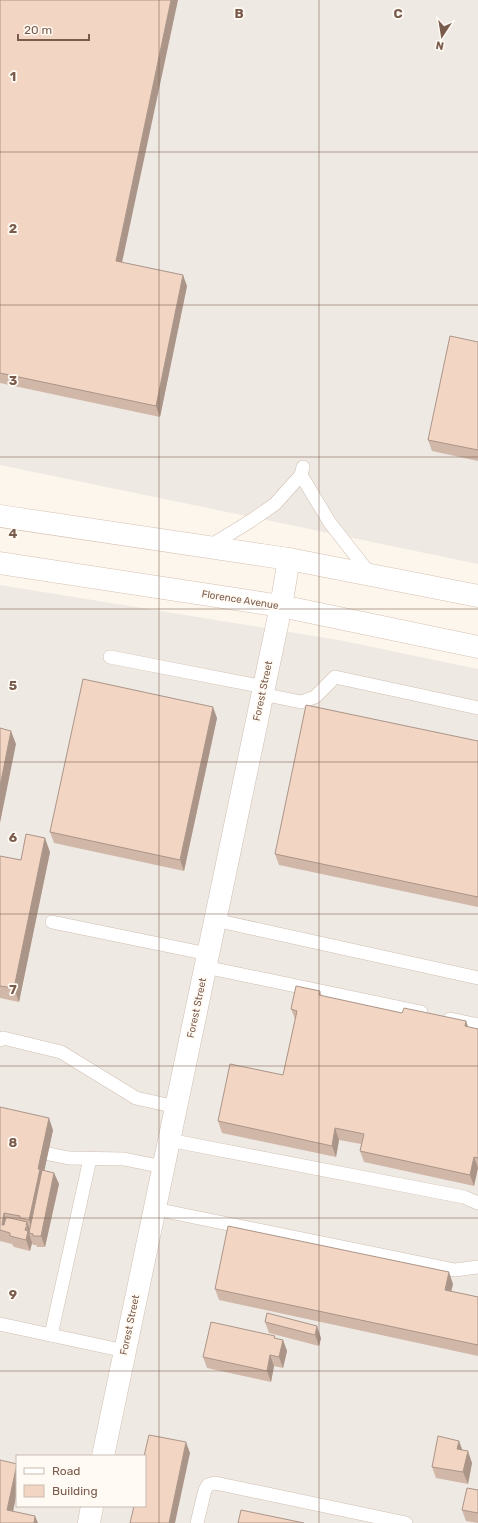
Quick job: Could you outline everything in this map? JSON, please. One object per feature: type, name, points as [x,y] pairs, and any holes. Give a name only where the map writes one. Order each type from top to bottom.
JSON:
[{"type":"main road","points":[[3,518],[289,559],[478,596]]},
{"type":"main road","name":"Forest Street","points":[[103,1455],[281,606],[289,559]]},
{"type":"main road","name":"Florence Avenue","points":[[0,563],[281,606],[478,647]]},
{"type":"main road","points":[[88,1523],[92,1507]]},
{"type":"lane","points":[[208,547],[275,504],[302,471],[330,523],[370,574]]},
{"type":"lane","points":[[110,657],[263,691],[301,702],[315,697],[335,677],[478,708]]},
{"type":"lane","points":[[215,920],[478,978]]},
{"type":"lane","points":[[52,922],[478,1025]]},
{"type":"lane","points":[[0,1040],[3,1038],[61,1052],[136,1098],[176,1107]]},
{"type":"lane","points":[[169,1140],[464,1197],[478,1203]]},
{"type":"lane","points":[[49,1154],[69,1158],[124,1160],[163,1167]]},
{"type":"lane","points":[[51,1335],[90,1159]]},
{"type":"lane","points":[[154,1208],[455,1270],[478,1267]]},
{"type":"lane","points":[[0,1324],[125,1351]]},
{"type":"lane","points":[[197,1523],[205,1490],[208,1485],[215,1483],[406,1523]]},
{"type":"shaded area","points":[[0,0],[478,0],[478,564],[0,465]]},
{"type":"shaded area","points":[[0,585],[339,640],[478,669],[478,1523],[0,1523]]},
{"type":"building","points":[[0,0],[171,0],[116,261],[183,275],[156,406],[0,373]]},
{"type":"building","points":[[450,336],[478,342],[478,450],[428,440]]},
{"type":"building","points":[[83,679],[213,707],[180,860],[50,832]]},
{"type":"building","points":[[306,705],[478,741],[478,897],[275,854]]},
{"type":"building","points":[[0,728],[11,731],[0,786]]},
{"type":"building","points":[[26,834],[45,838],[14,988],[0,986],[0,856],[21,860]]},
{"type":"building","points":[[296,986],[320,991],[319,995],[402,1013],[404,1008],[466,1021],[465,1026],[478,1029],[478,1158],[474,1157],[470,1175],[360,1151],[364,1134],[335,1128],[332,1146],[218,1121],[230,1064],[283,1075],[297,1011],[291,1009]]},
{"type":"building","points":[[0,1107],[49,1118],[29,1220],[20,1218],[20,1216],[4,1213],[2,1225],[4,1225],[6,1217],[27,1222],[27,1227],[25,1230],[28,1231],[26,1240],[10,1236],[10,1233],[0,1230]]},
{"type":"building","points":[[42,1170],[54,1173],[41,1236],[33,1236],[33,1234],[29,1233]]},
{"type":"building","points":[[228,1226],[449,1272],[445,1290],[478,1297],[478,1345],[215,1289]]},
{"type":"building","points":[[267,1313],[317,1326],[315,1335],[265,1322]]},
{"type":"building","points":[[211,1322],[275,1336],[274,1338],[283,1340],[279,1357],[270,1355],[267,1371],[203,1357]]},
{"type":"building","points":[[149,1435],[186,1442],[169,1523],[130,1523],[134,1507],[146,1507],[146,1455],[144,1455]]},
{"type":"building","points":[[438,1436],[459,1441],[457,1449],[468,1451],[463,1472],[432,1467]]},
{"type":"building","points":[[0,1460],[16,1464],[7,1510],[35,1516],[34,1523],[0,1523]]},
{"type":"building","points":[[467,1488],[478,1490],[478,1513],[462,1510]]},
{"type":"building","points":[[241,1510],[304,1523],[238,1523]]}]
